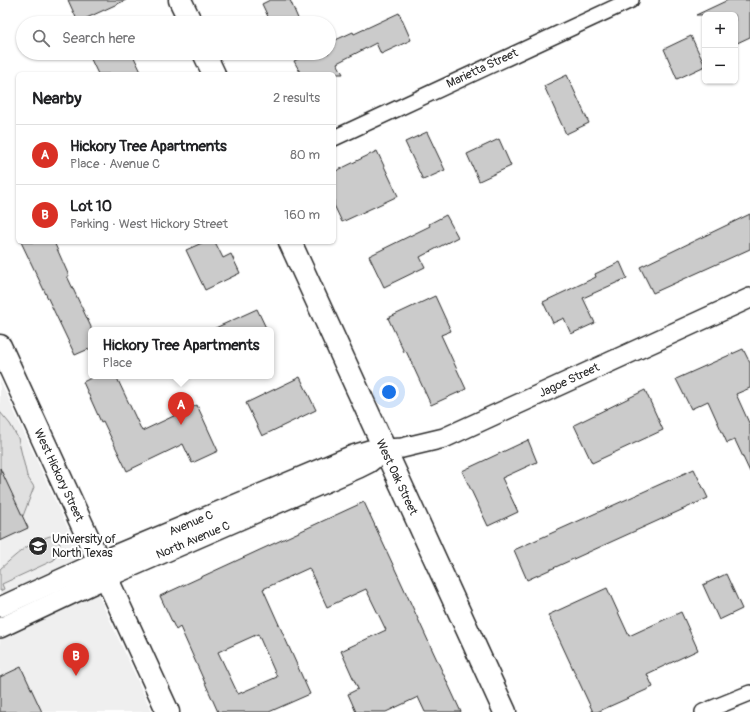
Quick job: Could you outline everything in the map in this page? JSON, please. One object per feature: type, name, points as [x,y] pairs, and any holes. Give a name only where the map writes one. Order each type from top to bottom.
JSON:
[{"type":"main road","points":[[180,0],[188,16]]},
{"type":"main road","points":[[207,60],[213,72]]},
{"type":"main road","name":"West Oak Street","points":[[291,244],[505,712]]},
{"type":"main road","name":"West Hickory Street","points":[[0,346],[168,712]]},
{"type":"street","name":"Marietta Street","points":[[336,137],[631,0]]},
{"type":"street","name":"Jagoe Street","points":[[385,450],[402,448],[444,438],[750,298]]},
{"type":"street","name":"North Avenue C","points":[[0,628],[102,570],[359,468],[369,463],[385,450]]},
{"type":"street","points":[[0,607],[102,570]]},
{"type":"street","points":[[704,712],[750,693]]},
{"type":"shaded area","name":"University of North Texas","points":[[0,380],[152,712],[0,712]]},
{"type":"shaded area","points":[[0,412],[10,424],[18,438],[27,476],[34,487],[23,516],[0,489]]},
{"type":"shaded area","points":[[50,536],[57,538],[60,544],[54,560],[2,584],[4,589],[0,591],[0,569],[29,545]]},
{"type":"building","points":[[68,0],[126,0],[91,16],[75,16]]},
{"type":"building","points":[[270,0],[290,0],[297,16],[268,16],[262,4]]},
{"type":"building","points":[[728,0],[750,0],[750,37],[738,43],[738,12],[702,12]]},
{"type":"building","points":[[399,13],[411,40],[381,54],[376,43],[337,63],[343,74],[336,74],[336,72],[300,72],[294,61],[336,60],[336,40],[353,32],[354,34]]},
{"type":"building","points":[[691,36],[702,60],[702,67],[677,79],[664,49]]},
{"type":"building","points":[[91,60],[135,60],[141,72],[97,72]]},
{"type":"building","points":[[567,75],[589,123],[566,134],[544,86]]},
{"type":"building","points":[[427,132],[445,170],[423,180],[405,142]]},
{"type":"building","points":[[499,139],[511,166],[479,181],[467,154]]},
{"type":"building","points":[[377,151],[398,196],[342,222],[336,209],[336,171]]},
{"type":"building","points":[[750,214],[750,249],[653,293],[640,267]]},
{"type":"building","points":[[446,215],[458,237],[420,257],[425,267],[384,287],[369,256],[430,226],[429,224]]},
{"type":"building","points":[[22,244],[55,244],[69,276],[67,276],[91,327],[88,327],[88,349],[75,355]]},
{"type":"building","points":[[200,244],[216,244],[223,258],[231,254],[240,273],[205,290],[186,250]]},
{"type":"building","points":[[620,262],[627,278],[583,298],[595,323],[571,334],[564,318],[553,323],[543,302],[596,277],[595,274]]},
{"type":"building","points":[[435,296],[451,331],[441,335],[466,389],[431,405],[406,351],[404,352],[388,318]]},
{"type":"building","points":[[257,309],[266,327],[218,327]]},
{"type":"building","points":[[743,349],[750,363],[750,388],[736,394],[750,425],[750,472],[735,440],[727,443],[708,401],[691,409],[676,379]]},
{"type":"building","points":[[300,377],[316,410],[262,436],[246,403]]},
{"type":"building","points":[[89,379],[117,379],[142,431],[197,405],[218,451],[192,463],[183,444],[127,471],[103,421],[101,422],[83,382]]},
{"type":"building","points":[[645,390],[663,430],[592,463],[574,425]]},
{"type":"building","points":[[528,440],[537,462],[502,478],[518,512],[488,526],[462,471]]},
{"type":"building","points":[[0,468],[28,528],[0,541]]},
{"type":"building","points":[[694,469],[708,498],[527,580],[514,550]]},
{"type":"building","points":[[364,502],[461,712],[425,712],[418,697],[386,712],[356,712],[348,694],[358,689],[341,651],[386,630],[366,589],[327,607],[309,568],[263,589],[310,694],[269,712],[218,712],[180,627],[176,630],[160,596]],"holes":[[[258,634],[277,677],[238,694],[218,652]]]},
{"type":"building","points":[[726,574],[742,609],[719,620],[703,585]]},
{"type":"building","points":[[607,588],[629,636],[681,612],[698,650],[647,674],[653,687],[597,712],[593,712],[548,615]]},
{"type":"building","points":[[21,667],[42,712],[0,712],[0,677]]},
{"type":"place","name":"Hickory Tree Apartments","points":[[181,425]]},
{"type":"place","name":"University of North Texas","points":[[38,546]]},
{"type":"place","name":"Lot 10","points":[[76,676]]}]
